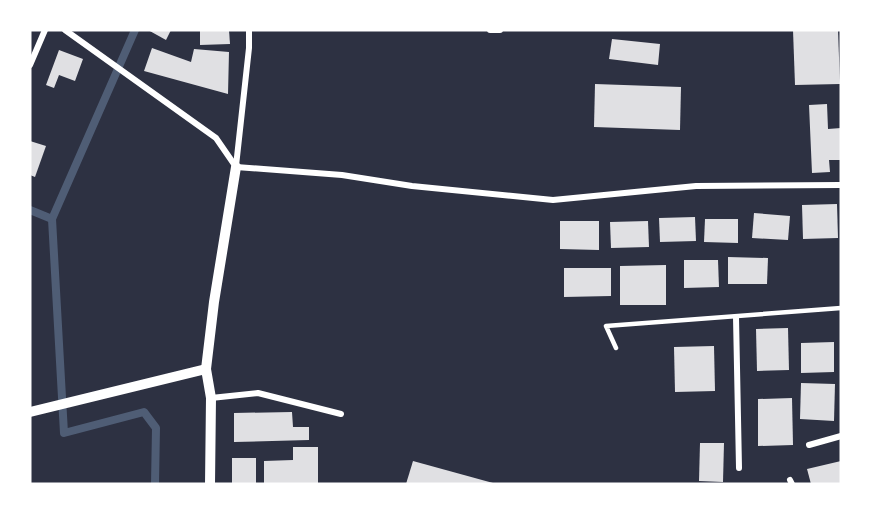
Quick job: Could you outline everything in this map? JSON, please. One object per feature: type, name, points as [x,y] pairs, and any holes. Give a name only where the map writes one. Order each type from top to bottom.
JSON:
[{"type":"street","points":[[30,65],[45,30]]},
{"type":"street","points":[[65,30],[216,138],[236,167]]},
{"type":"street","points":[[210,484],[212,398],[206,369],[214,302],[236,167],[249,30]]},
{"type":"street","points":[[490,30],[500,30]]},
{"type":"street","points":[[236,167],[342,175],[412,186],[553,200],[696,186],[841,184]]},
{"type":"street","points":[[736,316],[739,468]]},
{"type":"street","points":[[30,412],[206,369]]},
{"type":"street","points":[[212,398],[258,393],[341,414]]},
{"type":"street","points":[[809,445],[841,436]]},
{"type":"lane","points":[[616,348],[606,326],[841,308]]},
{"type":"building","points":[[148,30],[171,30],[166,40]]},
{"type":"building","points":[[200,30],[229,30],[230,44],[200,45]]},
{"type":"building","points":[[793,30],[838,30],[840,84],[795,85]]},
{"type":"building","points":[[612,39],[660,44],[658,65],[609,59]]},
{"type":"building","points":[[152,48],[191,62],[194,49],[229,52],[228,94],[144,71]]},
{"type":"building","points":[[59,50],[83,59],[75,81],[59,75],[54,88],[46,85]]},
{"type":"building","points":[[595,84],[681,87],[680,130],[594,127]]},
{"type":"building","points":[[827,104],[828,129],[841,128],[841,160],[829,160],[830,172],[812,173],[809,105]]},
{"type":"building","points":[[30,141],[46,146],[35,177],[30,175]]},
{"type":"building","points":[[837,204],[838,238],[803,239],[802,205]]},
{"type":"building","points":[[754,213],[790,216],[788,240],[752,238]]},
{"type":"building","points":[[695,217],[696,241],[660,242],[659,218]]},
{"type":"building","points":[[705,219],[738,219],[738,243],[704,242]]},
{"type":"building","points":[[560,221],[599,221],[599,250],[560,249]]},
{"type":"building","points":[[648,221],[649,247],[611,248],[610,222]]},
{"type":"building","points":[[728,257],[768,258],[767,284],[728,284]]},
{"type":"building","points":[[684,260],[718,260],[719,287],[684,288]]},
{"type":"building","points":[[666,265],[666,305],[620,305],[620,266]]},
{"type":"building","points":[[564,268],[611,268],[611,296],[564,297]]},
{"type":"building","points":[[788,328],[789,370],[757,371],[756,329]]},
{"type":"building","points":[[834,342],[834,372],[801,373],[801,343]]},
{"type":"building","points":[[714,346],[715,391],[675,392],[674,347]]},
{"type":"building","points":[[801,383],[835,384],[834,421],[800,419]]},
{"type":"building","points":[[792,398],[793,445],[758,446],[758,399]]},
{"type":"building","points":[[292,412],[293,427],[309,427],[309,440],[234,442],[234,413]]},
{"type":"building","points":[[700,443],[724,443],[723,482],[699,481]]},
{"type":"building","points":[[293,447],[318,447],[318,484],[264,484],[264,461],[293,460]]},
{"type":"building","points":[[232,458],[256,458],[256,484],[232,484]]},
{"type":"building","points":[[413,461],[493,483],[493,484],[406,484]]},
{"type":"building","points":[[841,461],[841,484],[811,484],[807,469]]},
{"type":"waterway","points":[[135,30],[52,219],[64,433],[144,412],[156,428],[155,484]]},
{"type":"waterway","points":[[30,210],[52,219]]}]
